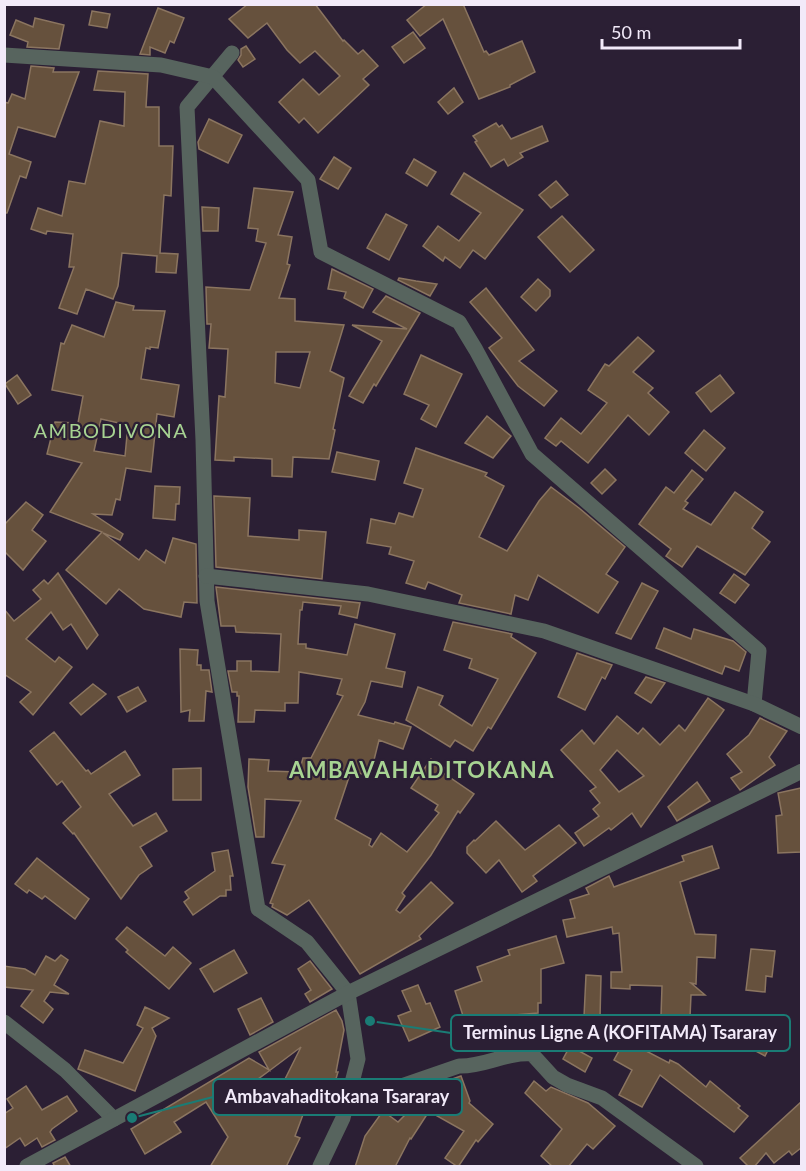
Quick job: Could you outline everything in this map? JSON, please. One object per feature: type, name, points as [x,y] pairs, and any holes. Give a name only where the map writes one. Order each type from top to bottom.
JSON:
[{"type":"street","points":[[232,53],[187,107],[203,440],[207,601],[258,909],[307,942],[348,993],[358,1059],[343,1118],[320,1167]]},
{"type":"street","points":[[4,55],[161,65],[213,77],[308,180],[321,252],[459,321],[532,454],[759,651],[754,704]]},
{"type":"street","points":[[206,576],[368,594],[544,632],[754,704],[801,727]]},
{"type":"street","points":[[27,1167],[348,993],[801,771]]},
{"type":"street","points":[[4,1022],[65,1070],[114,1119]]},
{"type":"street","points":[[346,1105],[459,1066],[472,1066],[521,1053],[532,1054],[553,1077],[567,1085],[602,1098],[696,1167]]},
{"type":"building","points":[[248,4],[315,4],[343,41],[358,54],[363,50],[378,66],[363,79],[369,85],[318,133],[304,118],[299,123],[279,102],[303,79],[319,95],[340,76],[315,51],[300,63],[267,23],[248,38],[229,19]]},
{"type":"building","points":[[427,4],[463,4],[484,52],[486,51],[489,55],[522,41],[535,72],[510,87],[479,99],[443,19],[420,36],[407,20]]},
{"type":"building","points":[[158,8],[184,18],[174,43],[170,41],[165,53],[150,47],[150,55],[140,54]]},
{"type":"building","points":[[92,11],[110,14],[107,28],[89,25]]},
{"type":"building","points":[[35,18],[64,25],[59,49],[27,47],[28,42],[10,35],[16,20],[33,27]]},
{"type":"building","points":[[413,32],[425,48],[404,63],[392,47]]},
{"type":"building","points":[[246,46],[255,59],[243,67],[238,60],[241,49]]},
{"type":"building","points":[[31,66],[54,68],[53,72],[79,72],[55,137],[18,127],[9,154],[31,162],[26,178],[20,176],[7,213],[4,213],[4,102],[8,103],[12,94],[25,99]]},
{"type":"building","points":[[98,71],[148,74],[146,107],[159,107],[159,146],[173,146],[171,196],[164,195],[160,253],[178,254],[176,273],[156,272],[157,256],[122,253],[118,286],[113,299],[86,289],[77,314],[59,308],[74,267],[69,267],[73,234],[47,231],[46,234],[31,229],[38,208],[62,216],[69,181],[85,184],[100,121],[124,126],[125,92],[94,90]]},
{"type":"building","points":[[454,88],[463,102],[448,114],[438,102]]},
{"type":"building","points":[[209,119],[242,135],[228,163],[199,149],[198,142]]},
{"type":"building","points":[[496,123],[499,127],[502,125],[511,139],[542,126],[548,141],[520,153],[523,157],[508,166],[504,159],[491,167],[473,136]]},
{"type":"building","points":[[334,157],[351,168],[338,189],[320,179]]},
{"type":"building","points":[[414,159],[436,172],[427,186],[406,173]]},
{"type":"building","points":[[464,173],[523,210],[485,259],[473,250],[460,268],[445,257],[443,261],[423,246],[438,226],[459,241],[481,213],[451,194]]},
{"type":"building","points":[[556,181],[568,195],[551,208],[539,195]]},
{"type":"building","points":[[254,188],[293,192],[278,235],[292,237],[287,264],[290,265],[279,298],[295,299],[295,321],[344,325],[330,371],[344,378],[329,459],[293,457],[292,477],[272,476],[272,459],[234,457],[234,461],[215,460],[219,396],[225,397],[228,349],[209,348],[211,324],[207,324],[206,287],[250,290],[266,243],[256,241],[258,229],[248,228]],"holes":[[[276,352],[310,352],[300,388],[275,383]]]},
{"type":"building","points":[[202,207],[219,208],[218,231],[203,231]]},
{"type":"building","points":[[386,214],[407,225],[389,260],[367,248]]},
{"type":"building","points":[[562,216],[594,250],[570,272],[538,237]]},
{"type":"building","points":[[332,269],[373,289],[363,308],[344,298],[346,292],[328,289]]},
{"type":"building","points":[[399,278],[437,284],[430,296],[398,280]]},
{"type":"building","points":[[538,279],[550,290],[550,296],[536,311],[521,297]]},
{"type":"building","points":[[486,288],[534,350],[519,361],[557,391],[544,406],[518,386],[489,348],[502,338],[470,302]]},
{"type":"building","points":[[386,296],[420,313],[376,386],[374,384],[363,403],[349,396],[382,341],[352,325],[407,329],[373,312]]},
{"type":"building","points":[[116,302],[134,306],[133,310],[165,311],[158,348],[146,348],[141,379],[179,385],[174,417],[157,414],[151,472],[126,468],[120,500],[116,499],[112,515],[93,514],[123,534],[120,540],[103,533],[139,560],[146,550],[165,563],[173,538],[196,544],[197,603],[184,602],[181,617],[144,609],[119,589],[106,604],[66,570],[102,532],[50,512],[82,463],[47,454],[55,422],[78,423],[83,396],[52,390],[61,343],[64,344],[72,325],[104,337]],"holes":[[[101,419],[128,425],[125,456],[94,451]]]},
{"type":"building","points":[[638,337],[654,351],[633,372],[653,388],[648,393],[669,412],[649,435],[628,415],[588,463],[561,441],[556,446],[545,438],[561,418],[581,434],[607,403],[588,390],[605,364],[609,366]]},
{"type":"building","points":[[421,355],[462,374],[436,427],[421,419],[429,405],[404,394]]},
{"type":"building","points":[[17,375],[31,395],[18,404],[5,384]]},
{"type":"building","points":[[720,375],[734,393],[711,412],[696,393]]},
{"type":"building","points":[[487,416],[511,436],[493,458],[465,443]]},
{"type":"building","points":[[704,430],[725,448],[706,471],[685,453]]},
{"type":"building","points":[[416,448],[487,473],[485,476],[504,486],[479,537],[507,551],[539,501],[551,487],[625,547],[606,574],[618,582],[598,613],[538,575],[528,600],[515,595],[511,614],[459,603],[462,595],[428,582],[425,589],[406,583],[414,561],[389,554],[391,547],[367,543],[371,519],[395,524],[399,513],[413,517],[423,489],[404,483]]},
{"type":"building","points":[[337,452],[379,461],[375,480],[332,472]]},
{"type":"building","points":[[605,469],[616,480],[602,494],[591,483]]},
{"type":"building","points":[[692,470],[703,479],[685,501],[688,503],[683,509],[711,525],[735,492],[763,512],[752,528],[770,542],[745,575],[697,546],[682,567],[666,556],[671,549],[639,524],[666,487],[674,493]]},
{"type":"building","points":[[155,486],[180,487],[175,520],[153,518]]},
{"type":"building","points":[[214,496],[250,498],[248,536],[299,540],[299,530],[326,532],[322,579],[216,567]]},
{"type":"building","points":[[26,502],[43,515],[32,530],[46,541],[23,570],[4,551],[4,525]]},
{"type":"building","points":[[58,573],[98,635],[87,649],[71,624],[63,630],[51,612],[26,639],[55,662],[59,657],[72,667],[33,715],[20,702],[31,692],[4,674],[4,609],[14,621],[41,599],[33,590],[44,580],[48,584]]},
{"type":"building","points":[[734,574],[749,585],[735,603],[720,593]]},
{"type":"building","points":[[642,583],[658,591],[631,639],[616,633]]},
{"type":"building","points":[[216,587],[360,603],[357,618],[339,614],[341,606],[303,602],[302,610],[300,610],[298,644],[306,644],[306,648],[347,655],[355,624],[395,634],[386,668],[405,672],[402,687],[371,681],[365,702],[358,715],[411,727],[403,749],[379,740],[370,776],[351,771],[335,819],[371,839],[369,845],[372,847],[381,833],[407,852],[439,813],[435,810],[438,805],[411,788],[431,759],[445,768],[442,772],[474,794],[460,813],[458,811],[431,855],[402,893],[405,896],[396,910],[400,913],[431,882],[453,903],[419,936],[421,939],[360,974],[309,900],[287,915],[272,907],[273,904],[270,903],[285,865],[272,863],[301,801],[265,799],[264,837],[256,837],[248,787],[249,759],[269,760],[268,771],[299,772],[303,758],[311,758],[343,696],[337,694],[342,679],[299,672],[298,703],[285,703],[285,711],[255,710],[254,722],[238,722],[239,696],[237,692],[232,692],[228,671],[237,671],[237,661],[251,661],[251,671],[279,672],[281,634],[236,632],[235,626],[221,626]]},
{"type":"building","points":[[453,622],[512,634],[511,637],[536,653],[491,729],[488,727],[473,751],[455,740],[450,747],[406,720],[418,687],[443,696],[439,705],[472,726],[498,679],[469,668],[472,659],[444,650]]},
{"type":"building","points":[[664,628],[691,639],[694,629],[733,641],[746,652],[739,671],[725,666],[722,674],[656,648]]},
{"type":"building","points":[[180,649],[198,650],[197,665],[201,665],[201,670],[209,670],[212,692],[206,691],[204,721],[189,721],[190,710],[181,712]]},
{"type":"building","points":[[577,653],[612,665],[605,679],[602,677],[585,710],[558,697]]},
{"type":"building","points":[[646,677],[665,683],[651,703],[635,693]]},
{"type":"building","points":[[93,684],[106,694],[81,715],[70,703]]},
{"type":"building","points":[[138,687],[146,701],[127,712],[118,697]]},
{"type":"building","points":[[708,698],[724,710],[641,827],[632,813],[611,830],[609,828],[584,846],[575,833],[599,816],[593,809],[600,803],[590,791],[596,787],[561,750],[582,730],[594,744],[617,716],[638,734],[643,728],[660,745],[679,725],[685,731]],"holes":[[[617,750],[644,776],[619,792],[600,770]]]},
{"type":"building","points":[[760,718],[787,731],[769,757],[775,765],[740,790],[731,778],[742,772],[727,754],[749,735]]},
{"type":"building","points":[[54,732],[91,774],[125,751],[140,775],[109,794],[133,826],[156,813],[167,831],[140,847],[152,866],[139,875],[121,899],[74,833],[63,823],[81,807],[62,781],[57,785],[30,751]]},
{"type":"building","points":[[201,768],[201,800],[173,800],[173,769]]},
{"type":"building","points":[[697,782],[710,801],[677,821],[668,807]]},
{"type":"building","points":[[801,788],[801,852],[778,853],[776,816],[782,815],[778,793]]},
{"type":"building","points":[[496,821],[525,850],[559,825],[576,843],[533,876],[537,881],[522,892],[499,860],[486,873],[467,853],[467,847]]},
{"type":"building","points":[[712,846],[719,868],[680,882],[695,934],[716,935],[715,958],[697,957],[696,984],[691,983],[705,995],[691,995],[690,1017],[661,1016],[662,986],[630,985],[630,989],[611,988],[611,972],[622,972],[619,933],[613,934],[612,927],[567,937],[563,920],[575,918],[570,900],[589,894],[586,888],[609,876],[614,887],[684,861],[682,856]]},
{"type":"building","points":[[228,850],[233,876],[230,876],[231,890],[226,890],[226,896],[220,896],[193,915],[184,902],[189,898],[185,892],[215,871],[212,853]]},
{"type":"building","points":[[37,858],[89,899],[75,919],[45,896],[42,899],[29,890],[27,893],[15,884]]},
{"type":"building","points":[[127,927],[165,956],[173,947],[191,963],[169,989],[126,952],[128,950],[116,939]]},
{"type":"building","points":[[556,936],[564,963],[541,969],[541,1003],[538,1003],[538,1013],[514,1015],[524,1020],[495,1020],[495,1035],[475,1035],[476,1017],[465,1022],[455,991],[482,981],[477,967],[510,955],[508,950]]},
{"type":"building","points":[[751,949],[775,951],[772,977],[766,976],[765,992],[746,990]]},
{"type":"building","points":[[234,950],[247,973],[214,992],[200,969]]},
{"type":"building","points":[[61,955],[68,960],[54,985],[69,994],[50,992],[44,1001],[53,1009],[43,1023],[21,1006],[33,990],[4,987],[4,966],[25,969],[35,975],[46,956],[55,961]]},
{"type":"building","points":[[310,961],[332,989],[310,1002],[305,994],[311,990],[298,969]]},
{"type":"building","points":[[586,975],[601,976],[600,1018],[584,1017]]},
{"type":"building","points":[[418,985],[426,1004],[430,1003],[440,1027],[409,1041],[398,1016],[411,1011],[402,991]]},
{"type":"building","points":[[261,998],[273,1022],[250,1035],[238,1009]]},
{"type":"building","points":[[145,1007],[169,1018],[152,1028],[156,1036],[135,1091],[78,1069],[85,1050],[123,1063],[143,1028],[137,1025]]},
{"type":"building","points":[[336,1010],[342,1021],[344,1030],[336,1072],[338,1072],[329,1102],[310,1096],[295,1136],[300,1138],[286,1167],[210,1167],[228,1137],[206,1102],[174,1122],[181,1132],[145,1154],[131,1129],[249,1058],[269,1070],[259,1052]],"holes":[[[301,1047],[267,1115],[239,1093]]]},
{"type":"building","points":[[758,1027],[775,1036],[765,1056],[748,1047]]},
{"type":"building","points":[[625,1040],[669,1063],[670,1060],[678,1064],[706,1087],[710,1081],[740,1106],[738,1108],[748,1116],[734,1132],[660,1075],[642,1107],[619,1095],[632,1070],[614,1060]]},
{"type":"building","points":[[570,1046],[592,1058],[585,1072],[563,1059]]},
{"type":"building","points":[[461,1076],[469,1103],[493,1124],[478,1142],[476,1140],[458,1167],[445,1158],[464,1131],[430,1112],[446,1081]]},
{"type":"building","points":[[534,1081],[546,1091],[551,1087],[588,1103],[615,1126],[593,1149],[587,1144],[568,1167],[553,1167],[541,1156],[562,1129],[525,1093]]},
{"type":"building","points":[[26,1086],[42,1110],[67,1096],[77,1111],[52,1129],[50,1132],[55,1140],[42,1147],[37,1138],[25,1146],[20,1138],[4,1149],[4,1114],[13,1108],[7,1099]]},
{"type":"building","points":[[801,1102],[801,1148],[792,1155],[789,1151],[774,1163],[766,1153],[754,1167],[749,1167],[740,1158]]},
{"type":"building","points":[[412,1108],[426,1116],[410,1138],[395,1167],[355,1167],[365,1136],[383,1111],[398,1122]]},
{"type":"building","points":[[65,1157],[71,1167],[55,1167],[53,1163]]},
{"type":"place","name":"Terminus Ligne A (KOFITAMA) Tsararay","points":[[370,1021]]},
{"type":"place","name":"Ambavahaditokana Tsararay","points":[[132,1118]]},
{"type":"district","name":"AMBODIVONA","points":[[111,431]]},
{"type":"district","name":"AMBAVAHADITOKANA","points":[[422,770]]}]
